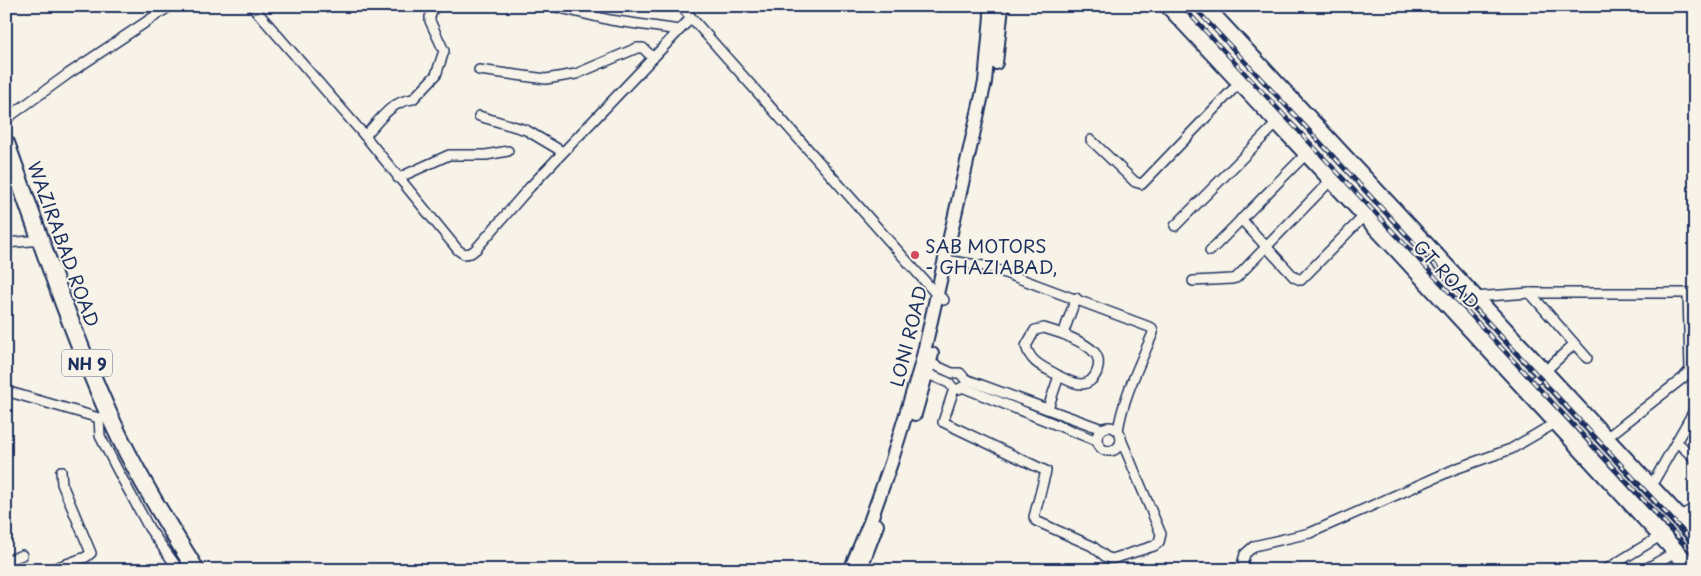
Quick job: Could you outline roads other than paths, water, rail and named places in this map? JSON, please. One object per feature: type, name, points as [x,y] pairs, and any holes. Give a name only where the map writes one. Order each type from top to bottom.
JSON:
[{"type":"highway","name":"GT ROAD","points":[[1169,6],[1365,214],[1694,570]]},
{"type":"highway","name":"GT ROAD","points":[[1204,6],[1695,536]]},
{"type":"highway","name":"WAZIRABAD ROAD","points":[[6,144],[104,415],[150,513],[187,570]]},
{"type":"highway","name":"WAZIRABAD ROAD","points":[[6,173],[74,362],[196,570]]},
{"type":"street","points":[[6,119],[68,74],[170,6]]},
{"type":"street","points":[[252,6],[365,136],[458,250],[464,254],[471,253],[476,249],[530,186],[691,18]]},
{"type":"street","points":[[365,136],[393,106],[403,100],[413,99],[436,75],[444,51],[430,21],[434,6]]},
{"type":"street","points":[[552,6],[610,20],[679,30]]},
{"type":"street","points":[[681,6],[941,298]]},
{"type":"street","name":"LONI ROAD","points":[[850,570],[870,522],[900,435],[952,261],[973,153],[996,11]]},
{"type":"street","points":[[479,70],[546,79],[576,74],[637,48],[643,48],[653,58]]},
{"type":"street","points":[[1091,140],[1136,182],[1142,184],[1240,82]]},
{"type":"street","points":[[479,116],[526,130],[563,152]]},
{"type":"street","points":[[1175,226],[1278,122]]},
{"type":"street","points":[[398,178],[449,155],[486,155],[508,151]]},
{"type":"street","name":"LONI ROAD","points":[[860,570],[896,472],[929,369],[941,298],[973,153]]},
{"type":"street","points":[[1210,251],[1307,153]]},
{"type":"street","points":[[1194,281],[1232,279],[1240,274],[1332,179]]},
{"type":"street","points":[[1241,220],[1294,278],[1301,280],[1365,214]]},
{"type":"street","points":[[6,243],[30,241]]},
{"type":"street","points":[[952,261],[989,268],[1150,326],[1153,330],[1120,418],[1119,435],[1115,449],[1108,451],[1100,448],[1097,441],[1098,433],[1102,429]]},
{"type":"street","points":[[1474,297],[1530,294],[1691,293],[1692,367],[1683,378],[1605,439]]},
{"type":"street","points":[[1530,294],[1587,358]]},
{"type":"street","points":[[1063,334],[1076,298]]},
{"type":"street","points":[[1044,328],[1063,334],[1096,352],[1098,363],[1097,375],[1091,381],[1082,384],[1059,376],[1038,365],[1029,357],[1026,346],[1035,330],[1044,328]]},
{"type":"street","points":[[1526,389],[1574,344]]},
{"type":"street","points":[[929,369],[952,374],[960,372],[958,385],[944,422],[1046,471],[1034,517],[1036,521],[1092,546],[1106,557],[1112,559],[1154,546],[1159,542],[1161,534],[1119,435],[1111,427],[1102,429],[1048,408],[958,385],[949,378],[952,374]]},
{"type":"street","points":[[929,369],[958,385],[1097,441]]},
{"type":"street","points":[[1048,408],[1059,376]]},
{"type":"street","points":[[6,391],[104,415],[100,436],[149,528],[179,570]]},
{"type":"street","points":[[1650,488],[1695,409]]},
{"type":"street","points":[[1244,570],[1243,561],[1245,554],[1254,546],[1310,533],[1455,469],[1511,449],[1556,422]]},
{"type":"street","points":[[1677,442],[1695,459]]},
{"type":"street","points":[[50,570],[86,557],[91,553],[62,484],[61,471]]},
{"type":"street","points":[[1678,518],[1695,508]]},
{"type":"street","points":[[1605,570],[1662,535]]},
{"type":"street","points":[[1644,570],[1677,551]]},
{"type":"street","points":[[6,561],[22,555]]},
{"type":"railway","points":[[1182,6],[1695,555]]},
{"type":"railway","points":[[1193,6],[1695,544]]},
{"type":"place","name":"SAB MOTORS - GHAZIABAD,","points":[[915,255]]}]
